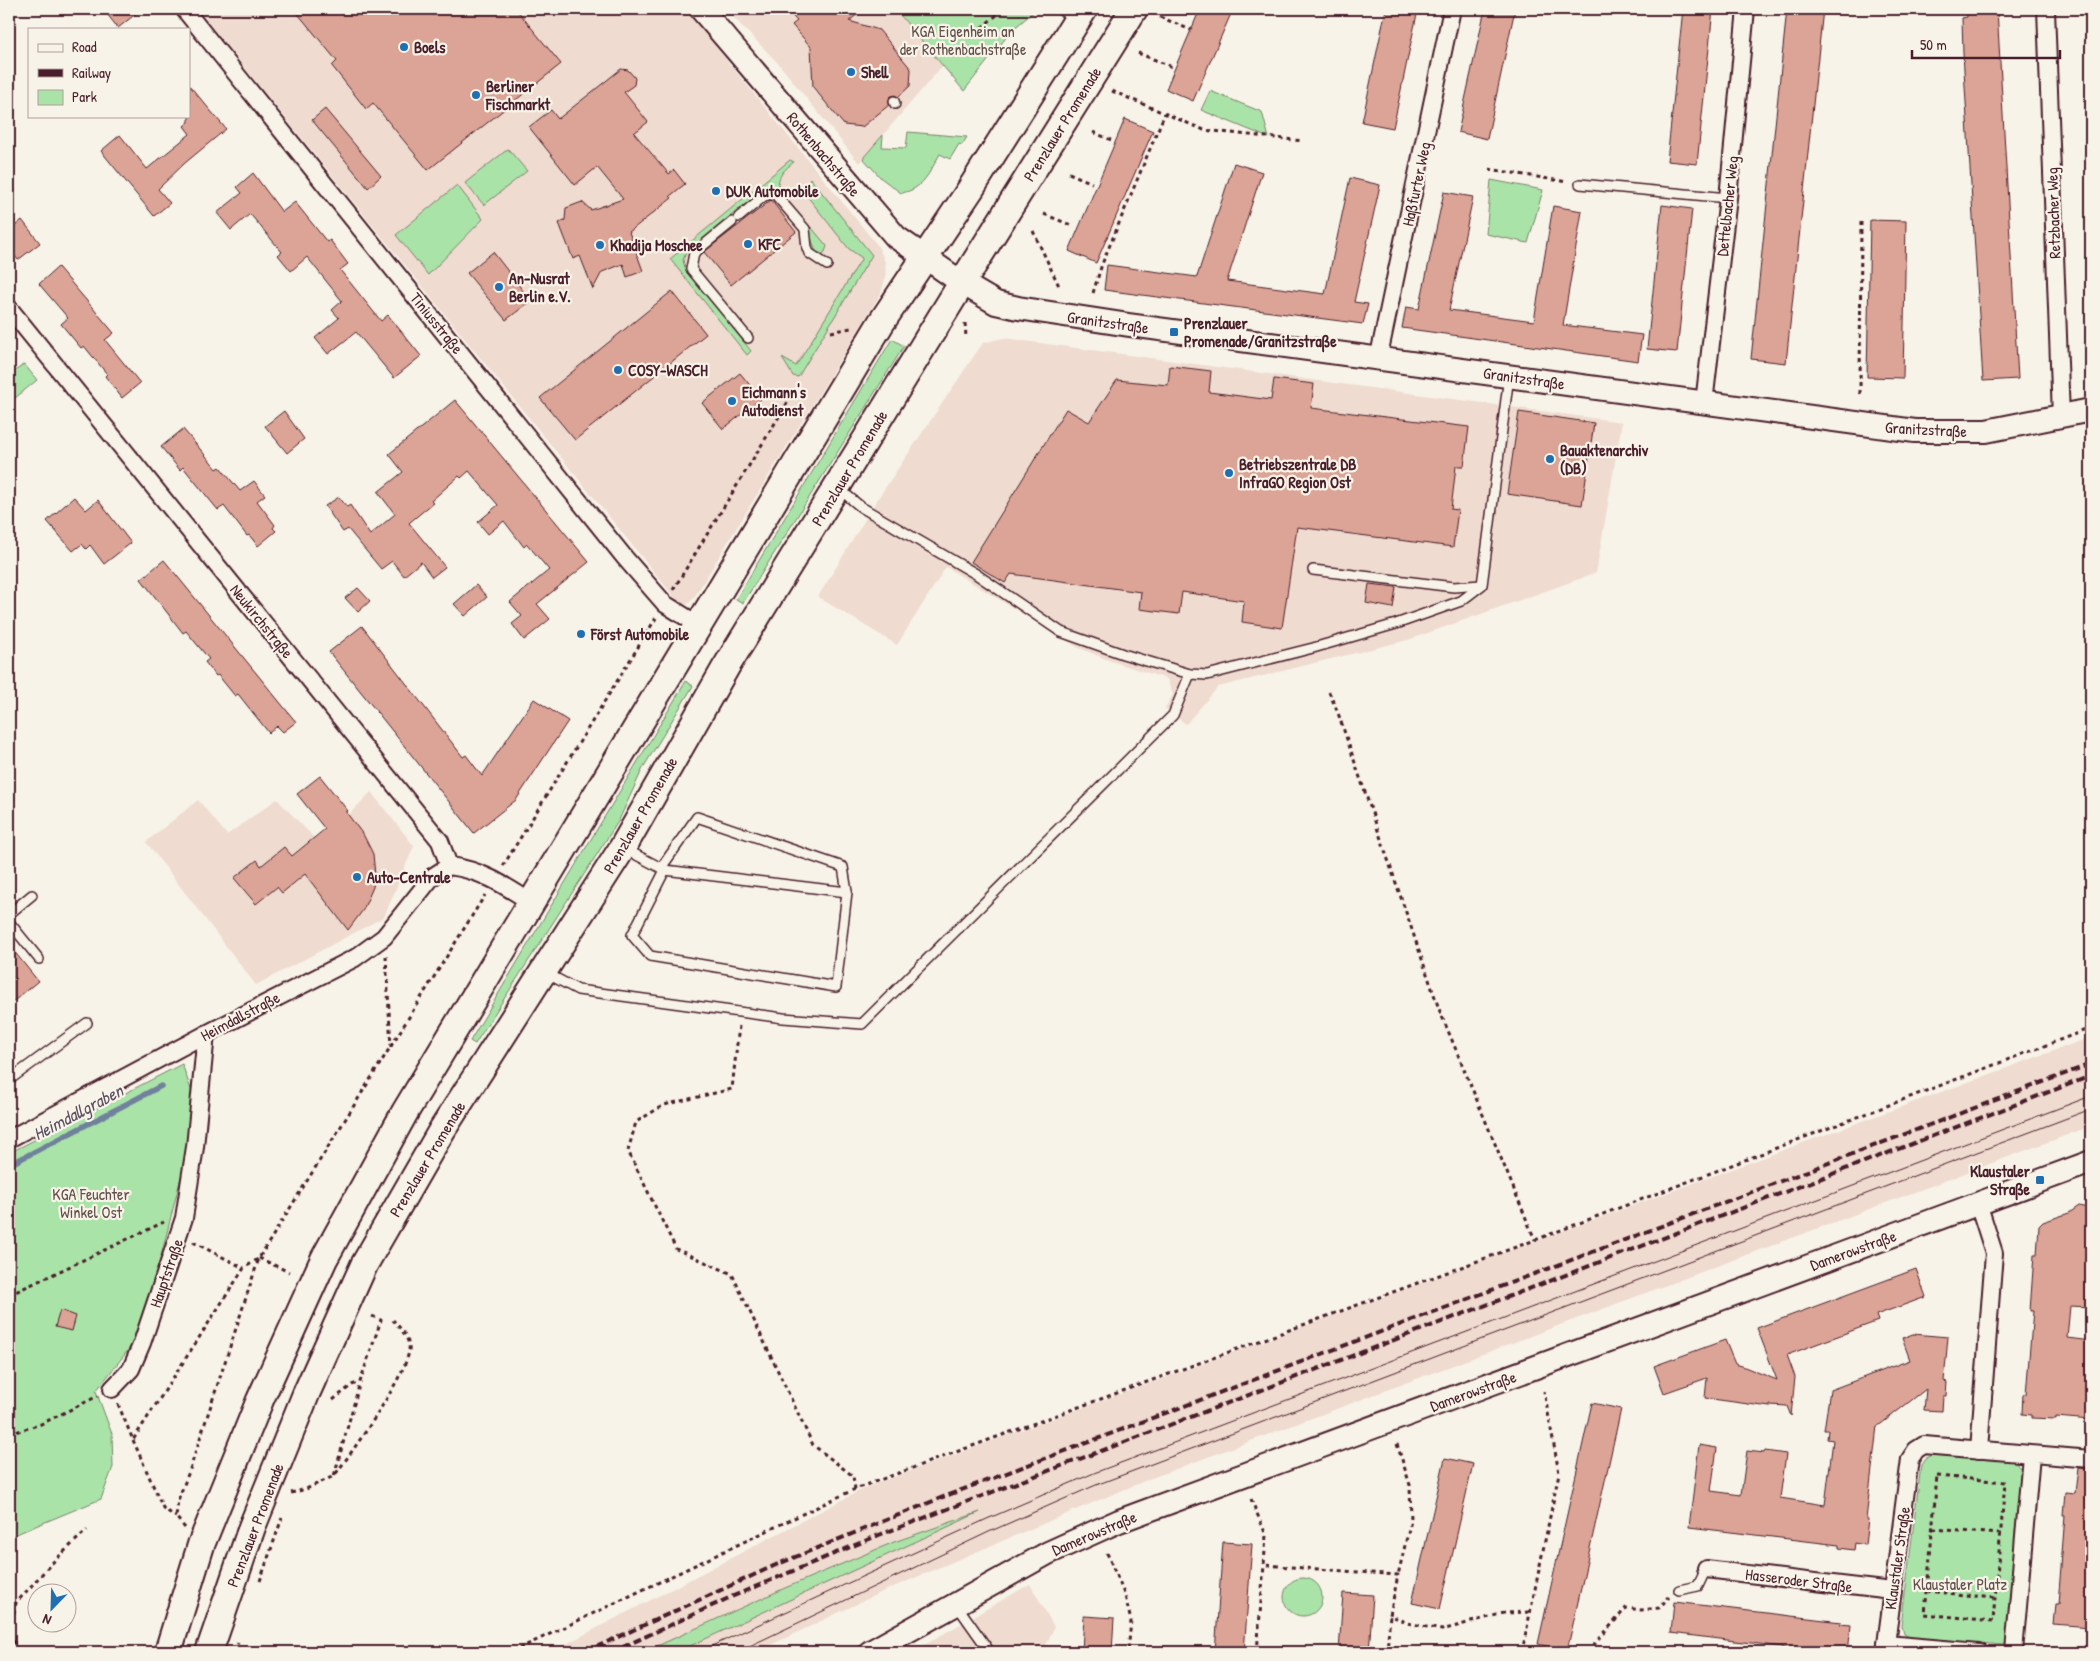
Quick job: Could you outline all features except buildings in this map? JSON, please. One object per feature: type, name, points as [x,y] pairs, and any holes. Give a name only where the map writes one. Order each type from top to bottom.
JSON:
[{"type":"main road","name":"Rothenbachstraße","points":[[702,9],[896,237],[962,283]]},
{"type":"main road","name":"Prenzlauer Promenade","points":[[209,1652],[252,1527],[306,1394],[364,1265],[442,1130],[623,848],[726,667],[962,283],[1134,9]]},
{"type":"main road","points":[[168,1652],[193,1537],[260,1400],[324,1260],[405,1112],[493,964],[700,626],[881,323],[970,190],[1044,71],[1073,12]]},
{"type":"main road","points":[[1044,71],[1082,93]]},
{"type":"main road","name":"Granitzstraße","points":[[962,283],[996,303],[1018,308],[1378,360],[1915,431],[1986,431],[2091,410]]},
{"type":"main road","name":"Damerowstraße","points":[[870,1652],[1048,1553],[1119,1521],[2091,1162]]},
{"type":"street","name":"Tiniusstraße","points":[[184,9],[625,558],[665,604],[700,626]]},
{"type":"street","name":"Haßfurter Weg","points":[[1378,360],[1452,9]]},
{"type":"street","name":"Dettelbacher Weg","points":[[1704,403],[1728,198],[1746,9]]},
{"type":"street","name":"Retzbacher Weg","points":[[2046,9],[2060,416]]},
{"type":"street","name":"Neukirchstraße","points":[[9,308],[440,841],[449,866]]},
{"type":"street","points":[[449,866],[464,868],[495,879],[532,903]]},
{"type":"street","name":"Heimdallstraße","points":[[9,1139],[206,1034],[355,958],[384,937],[432,877],[449,866]]},
{"type":"street","name":"Hauptstraße","points":[[112,1390],[131,1369],[142,1343],[184,1218],[195,1147],[206,1034]]},
{"type":"street","points":[[1978,1203],[1994,1253],[1979,1450]]},
{"type":"street","name":"Klaustaler Straße","points":[[1885,1648],[1910,1460],[1916,1450],[1924,1445],[2091,1459]]},
{"type":"street","points":[[2014,1652],[2031,1455]]},
{"type":"street","name":"Hasseroder Straße","points":[[1706,1569],[1892,1591]]},
{"type":"street","points":[[1885,1648],[1979,1652]]},
{"type":"lane","points":[[1580,184],[1728,198]]},
{"type":"lane","points":[[748,338],[690,269],[694,252],[764,196],[774,193],[805,229],[809,253],[827,265]]},
{"type":"lane","points":[[838,487],[861,507],[976,574],[1061,632],[1123,654],[1190,674],[1207,675],[1313,648],[1396,624],[1461,600],[1482,585],[1509,376]]},
{"type":"lane","points":[[1313,570],[1454,587],[1482,585]]},
{"type":"lane","points":[[544,971],[578,990],[783,1018],[862,1024],[1173,714],[1190,674]]},
{"type":"lane","points":[[697,817],[843,867],[847,892],[836,987],[650,956],[632,936],[663,869],[697,817]]},
{"type":"lane","points":[[623,848],[663,869],[847,892]]},
{"type":"lane","points":[[9,914],[32,895]]},
{"type":"lane","points":[[9,922],[39,959]]},
{"type":"lane","points":[[9,1080],[87,1023]]},
{"type":"lane","points":[[1679,1590],[1698,1586],[1706,1569]]},
{"type":"lane","points":[[956,1604],[990,1652]]},
{"type":"path","points":[[969,38],[1004,9]]},
{"type":"path","points":[[1160,17],[1191,30]]},
{"type":"path","points":[[1138,53],[1175,68]]},
{"type":"path","points":[[1112,91],[1204,130],[1304,141]]},
{"type":"path","points":[[1093,293],[1102,264],[1165,113]]},
{"type":"path","points":[[1093,132],[1111,140]]},
{"type":"path","points":[[1489,169],[1570,182]]},
{"type":"path","points":[[1069,173],[1092,183]]},
{"type":"path","points":[[1044,214],[1073,226]]},
{"type":"path","points":[[1860,394],[1861,219]]},
{"type":"path","points":[[1033,231],[1060,288]]},
{"type":"path","points":[[176,1517],[178,1500],[190,1469],[259,1258],[391,1048],[794,392]]},
{"type":"path","points":[[1329,692],[1338,713],[1439,1009],[1535,1240]]},
{"type":"path","points":[[384,937],[391,1048]]},
{"type":"path","points":[[740,1011],[732,1089],[664,1105],[636,1122],[628,1151],[676,1249],[732,1274],[813,1445],[853,1476],[854,1489]]},
{"type":"path","points":[[512,1652],[854,1489],[1535,1240],[2091,1028]]},
{"type":"path","points":[[9,1295],[160,1223],[184,1218]]},
{"type":"path","points":[[179,1235],[244,1268]]},
{"type":"path","points":[[133,1440],[244,1268],[259,1258]]},
{"type":"path","points":[[259,1258],[289,1272]]},
{"type":"path","points":[[334,1476],[360,1382],[381,1320],[372,1316]]},
{"type":"path","points":[[291,1493],[306,1489],[334,1476],[348,1458],[405,1366],[410,1346],[406,1336],[393,1320]]},
{"type":"path","points":[[334,1400],[352,1385],[360,1382]]},
{"type":"path","points":[[9,1434],[41,1424],[112,1390],[163,1508],[176,1517],[193,1537]]},
{"type":"path","points":[[1522,1652],[1558,1473],[1544,1391]]},
{"type":"path","points":[[1387,1652],[1390,1615],[1411,1520],[1410,1485],[1397,1444]]},
{"type":"path","points":[[1937,1476],[2005,1482],[1993,1621],[1925,1614],[1932,1528],[1937,1476]]},
{"type":"path","points":[[1251,1499],[1266,1535],[1257,1652]]},
{"type":"path","points":[[258,1585],[283,1517]]},
{"type":"path","points":[[1932,1528],[2001,1534]]},
{"type":"path","points":[[16,1652],[10,1630],[16,1603],[50,1565],[88,1530]]},
{"type":"path","points":[[1107,1553],[1124,1596],[1131,1621],[1128,1652]]},
{"type":"path","points":[[1264,1565],[1398,1575]]},
{"type":"path","points":[[1588,1652],[1626,1608],[1641,1610],[1658,1608],[1673,1592],[1679,1590]]},
{"type":"path","points":[[1927,1591],[1995,1598]]},
{"type":"path","points":[[1390,1615],[1407,1623],[1442,1630],[1504,1613],[1530,1612]]},
{"type":"path","points":[[235,1652],[241,1636]]},
{"type":"shaded area","points":[[197,9],[685,9],[878,246],[885,262],[886,276],[881,293],[693,599],[688,604],[680,604]]},
{"type":"shaded area","points":[[725,9],[895,9],[943,65],[859,163],[778,63]]},
{"type":"shaded area","points":[[1003,338],[1622,422],[1596,573],[1408,640],[1218,687],[1186,724],[1165,708],[1173,695],[1167,679],[1111,661],[1077,647],[946,567],[897,645],[818,597],[877,500],[983,343]]},
{"type":"shaded area","points":[[371,792],[414,846],[384,917],[256,985],[146,842],[198,800],[227,835],[277,799],[320,844]]},
{"type":"shaded area","points":[[2091,1037],[2091,1126],[1149,1479],[886,1590],[756,1652],[551,1652],[867,1487]]},
{"type":"shaded area","points":[[1030,1584],[1054,1627],[1043,1652],[912,1652]]},
{"type":"green space","name":"KGA Eigenheim an der Rothenbachstraße","points":[[895,9],[1037,9],[1012,30],[964,91]]},
{"type":"green space","points":[[1210,91],[1262,112],[1269,138],[1201,110]]},
{"type":"green space","points":[[908,132],[967,137],[962,145],[959,144],[950,159],[940,154],[920,184],[909,191],[901,193],[881,178],[863,158],[883,135],[882,147],[906,148]]},
{"type":"green space","points":[[508,149],[527,171],[484,205],[465,183]]},
{"type":"green space","points":[[790,160],[794,162],[782,173],[777,190],[767,188],[761,191],[686,253],[683,260],[685,268],[751,351],[747,355],[670,259]]},
{"type":"green space","points":[[810,178],[872,255],[798,377],[793,376],[782,358],[796,366],[862,258],[849,249],[803,191]]},
{"type":"green space","points":[[1491,180],[1543,190],[1528,243],[1486,234]]},
{"type":"green space","points":[[457,185],[483,219],[428,275],[396,235]]},
{"type":"green space","points":[[811,227],[827,246],[822,254],[816,252],[808,229]]},
{"type":"green space","points":[[892,339],[904,346],[743,603],[736,599]]},
{"type":"green space","points":[[24,364],[37,380],[9,403],[9,376]]},
{"type":"green space","points":[[686,681],[693,686],[643,768],[619,820],[475,1044],[470,1041]]},
{"type":"green space","name":"KGA Feuchter Winkel Ost","points":[[182,1064],[193,1095],[184,1165],[156,1276],[132,1345],[96,1391],[112,1434],[113,1467],[101,1499],[9,1537],[9,1153]]},
{"type":"green space","name":"Klaustaler Platz","points":[[1932,1455],[2015,1461],[2023,1471],[2008,1641],[2003,1645],[1910,1638],[1903,1634],[1901,1626],[1921,1465],[1925,1459]]},
{"type":"green space","points":[[980,1512],[677,1652],[644,1652],[785,1588],[894,1542]]},
{"type":"green space","points":[[1303,1578],[1317,1583],[1322,1597],[1317,1611],[1303,1616],[1289,1611],[1284,1597],[1289,1583]]},
{"type":"waterway","name":"Heimdallgraben","points":[[9,1165],[161,1086]]},
{"type":"tram line","points":[[699,1652],[987,1519],[1094,1473],[2091,1096]]},
{"type":"tram line","points":[[737,1652],[991,1531],[1096,1485],[2091,1109]]},
{"type":"railway","points":[[585,1652],[778,1564],[943,1497],[2091,1064]]},
{"type":"railway","points":[[612,1652],[731,1597],[879,1535],[2091,1076]]},
{"type":"place","name":"Boels","points":[[404,47]]},
{"type":"place","name":"Shell","points":[[851,72]]},
{"type":"place","name":"Berliner Fischmarkt","points":[[476,95]]},
{"type":"place","name":"DUK Automobile","points":[[716,191]]},
{"type":"place","name":"KFC","points":[[748,244]]},
{"type":"place","name":"Khadija Moschee","points":[[600,245]]},
{"type":"place","name":"An-Nusrat Berlin e.V.","points":[[499,287]]},
{"type":"place","name":"Prenzlauer Promenade/Granitzstraße","points":[[1174,332]]},
{"type":"place","name":"COSY-WASCH","points":[[618,370]]},
{"type":"place","name":"Eichmann's Autodienst","points":[[732,401]]},
{"type":"place","name":"Bauaktenarchiv (DB)","points":[[1550,459]]},
{"type":"place","name":"Betriebszentrale DB InfraGO Region Ost","points":[[1229,473]]},
{"type":"place","name":"Först Automobile","points":[[581,634]]},
{"type":"place","name":"Auto-Centrale","points":[[357,877]]},
{"type":"place","name":"Klaustaler Straße","points":[[2040,1180]]}]
